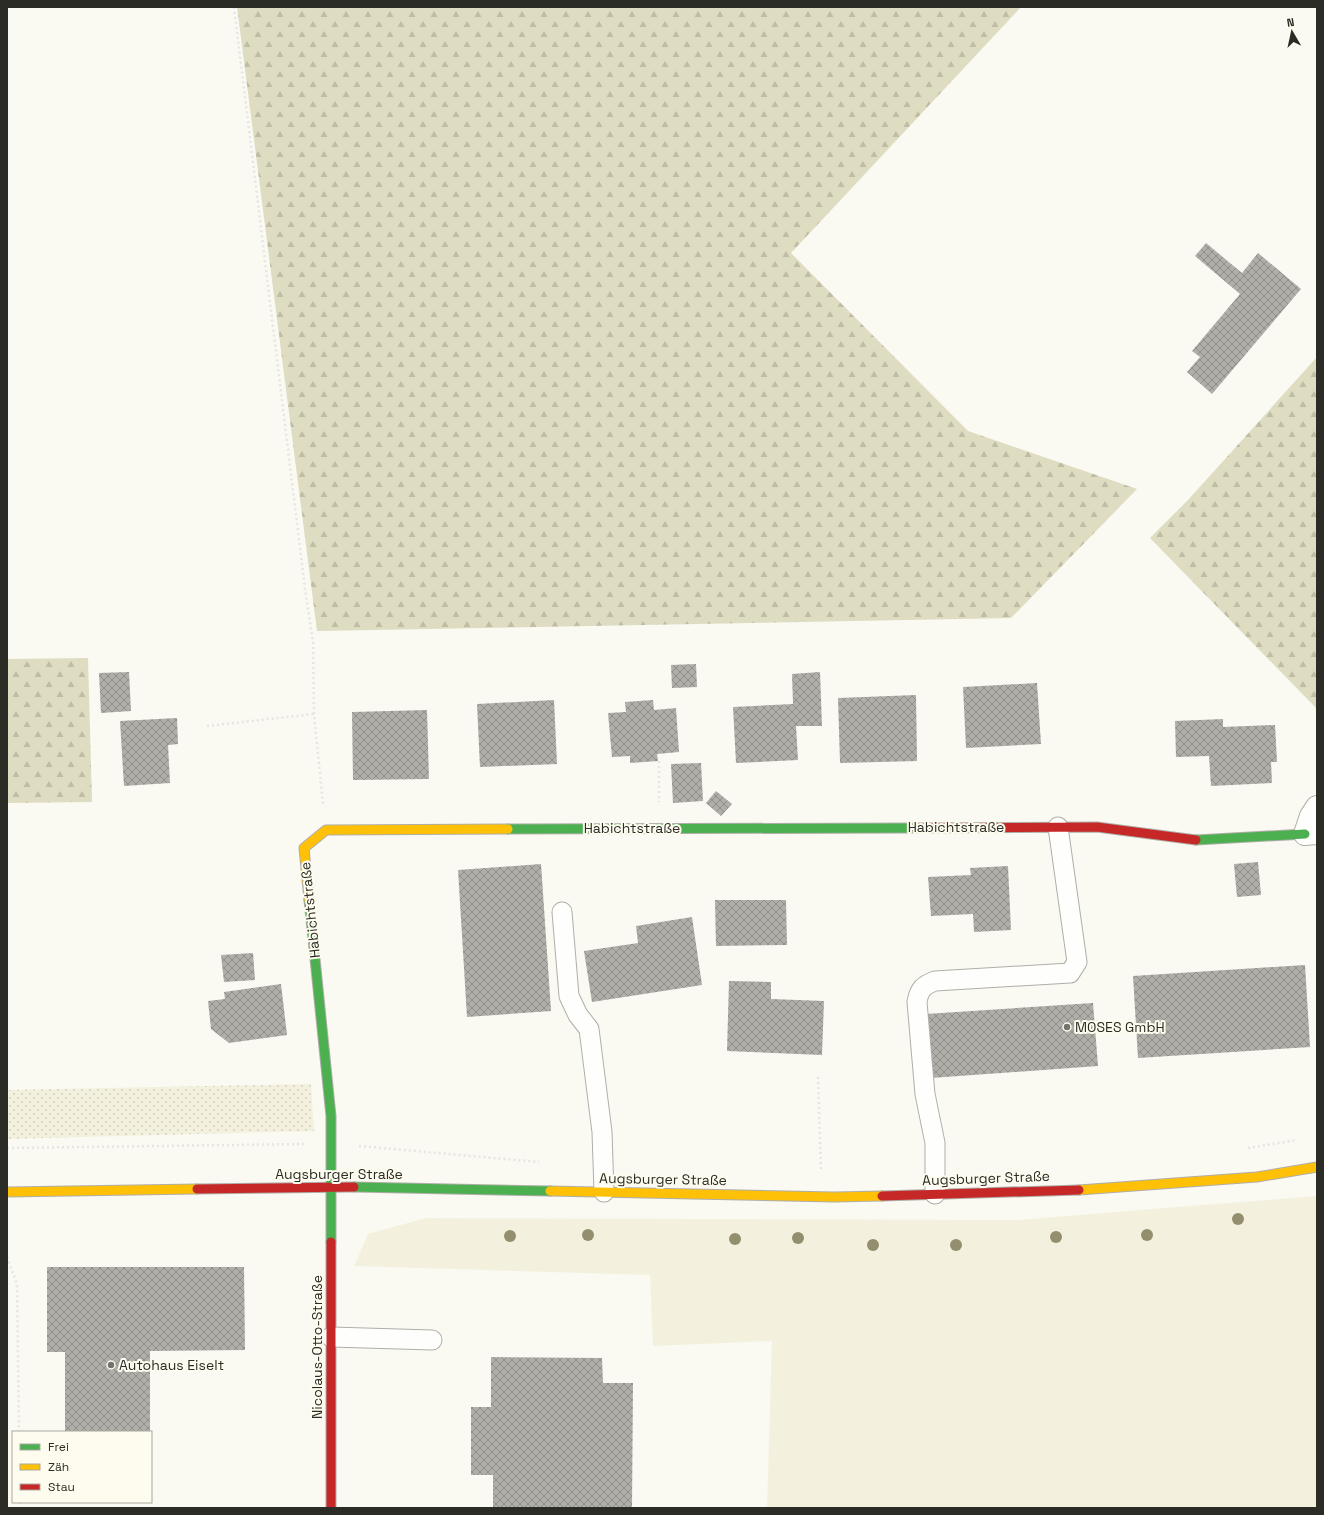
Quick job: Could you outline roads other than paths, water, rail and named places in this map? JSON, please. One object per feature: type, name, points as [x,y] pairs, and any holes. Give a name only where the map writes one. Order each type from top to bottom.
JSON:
[{"type":"street","name":"Habichtstraße","points":[[330,1187],[331,1116],[304,848],[326,830],[1097,827],[1197,840],[1311,833],[1311,816],[1317,807]]},
{"type":"street","name":"Augsburger Straße","points":[[7,1192],[330,1187],[821,1196],[935,1194],[1110,1189],[1257,1178],[1317,1168]]},
{"type":"street","name":"Nicolaus-Otto-Straße","points":[[330,1187],[332,1337],[331,1508]]},
{"type":"lane","points":[[935,1194],[935,1143],[925,1094],[917,1002],[918,993],[924,985],[935,981],[1070,973],[1077,962],[1058,827]]},
{"type":"lane","points":[[562,912],[569,996],[578,1015],[589,1029],[602,1132],[604,1192]]},
{"type":"lane","points":[[332,1337],[432,1340]]},
{"type":"place","name":"MOSES GmbH","points":[[1067,1027]]},
{"type":"place","name":"Autohaus Eiselt","points":[[111,1365]]}]
